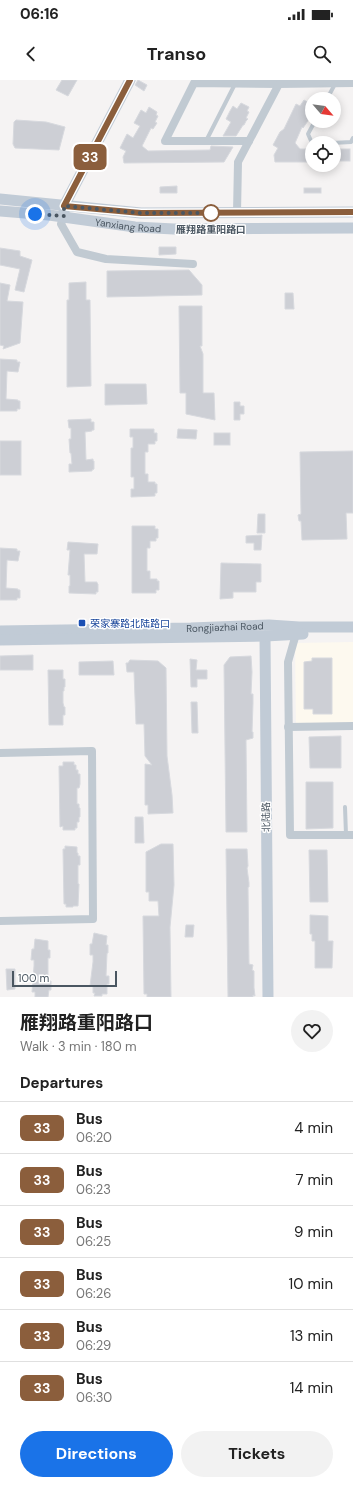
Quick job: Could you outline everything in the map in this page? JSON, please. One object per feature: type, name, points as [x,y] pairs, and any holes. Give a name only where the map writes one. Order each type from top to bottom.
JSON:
[{"type":"street","points":[[130,80],[64,211],[61,224],[77,252],[106,260],[193,264]]},
{"type":"street","points":[[249,141],[164,141],[195,81],[235,84],[247,82],[279,84],[336,82],[353,83]]},
{"type":"street","points":[[237,213],[238,162],[279,84]]},
{"type":"street","name":"Yanxiang Road","points":[[0,199],[64,211],[135,227],[174,229],[353,228]]},
{"type":"street","name":"Yanxiang Road","points":[[0,211],[141,213],[353,212]]},
{"type":"street","name":"Rongjiazhai Road","points":[[0,631],[268,625],[299,628],[353,626]]},
{"type":"street","name":"Rongjiazhai Road","points":[[0,640],[265,636],[353,633]]},
{"type":"street","points":[[296,634],[288,662],[290,835],[349,835]]},
{"type":"street","name":"北陆路","points":[[265,636],[268,997]]},
{"type":"street","points":[[288,727],[353,726]]},
{"type":"street","points":[[0,753],[92,751],[93,911],[93,919],[0,921]]},
{"type":"lane","points":[[331,92],[336,82]]},
{"type":"lane","points":[[206,141],[235,84]]},
{"type":"lane","points":[[341,143],[351,142],[353,138]]},
{"type":"lane","points":[[345,807],[349,835]]},
{"type":"shaded area","points":[[353,642],[353,725],[296,728],[295,643]]},
{"type":"building","points":[[62,80],[77,80],[68,96],[56,90]]},
{"type":"building","points":[[138,80],[147,85],[144,91],[135,85]]},
{"type":"building","points":[[305,101],[305,125],[303,128],[302,127],[295,143],[300,149],[305,149],[305,162],[275,162],[274,155],[278,148],[273,145],[280,132],[284,129],[296,104],[300,106]]},
{"type":"building","points":[[241,103],[249,107],[247,111],[249,112],[246,118],[248,119],[236,136],[223,136],[231,122],[226,119],[230,111],[233,106],[237,109]]},
{"type":"building","points":[[149,107],[157,112],[156,115],[158,116],[155,122],[157,123],[153,129],[151,128],[142,146],[148,151],[210,150],[211,146],[233,147],[224,162],[124,163],[123,157],[126,151],[120,148],[127,134],[133,138],[140,126],[134,123],[141,110],[146,113]]},
{"type":"building","points":[[16,120],[46,122],[65,127],[59,150],[15,148],[13,144],[14,122]]},
{"type":"building","points":[[341,149],[350,149],[350,161],[341,161]]},
{"type":"building","points":[[177,186],[177,193],[160,193],[160,187]]},
{"type":"building","points":[[304,188],[321,188],[321,193],[304,193]]},
{"type":"building","points":[[159,247],[176,247],[176,254],[159,255]]},
{"type":"building","points":[[0,248],[20,251],[20,256],[32,260],[24,292],[15,290],[20,269],[0,265]]},
{"type":"building","points":[[189,270],[202,285],[202,295],[107,297],[107,271]]},
{"type":"building","points":[[86,282],[86,300],[90,300],[91,386],[67,387],[67,300],[69,300],[69,283]]},
{"type":"building","points":[[0,283],[10,285],[7,301],[23,302],[20,343],[3,349],[4,346],[0,345]]},
{"type":"building","points":[[285,293],[293,293],[294,309],[285,309]]},
{"type":"building","points":[[179,306],[202,306],[202,346],[200,346],[203,354],[203,393],[214,393],[215,420],[186,414],[186,393],[180,393]]},
{"type":"building","points":[[0,359],[17,360],[17,362],[20,362],[18,372],[7,371],[6,399],[20,401],[20,409],[17,409],[17,411],[0,411]]},
{"type":"building","points":[[105,384],[146,384],[147,404],[105,405]]},
{"type":"building","points":[[234,402],[240,402],[240,406],[244,406],[244,414],[240,414],[240,420],[234,420]]},
{"type":"building","points":[[91,419],[91,422],[94,422],[94,430],[85,432],[86,460],[93,459],[94,469],[92,471],[69,472],[69,464],[72,464],[69,439],[71,439],[71,428],[69,428],[68,420]]},
{"type":"building","points":[[130,429],[154,429],[154,433],[157,433],[157,441],[155,441],[155,444],[148,444],[148,452],[145,452],[145,474],[148,474],[148,482],[155,482],[155,484],[157,484],[157,493],[155,493],[155,496],[131,497],[131,489],[134,489],[134,477],[131,477],[131,448],[133,448],[133,437],[130,437]]},
{"type":"building","points":[[178,429],[197,430],[196,439],[177,438]]},
{"type":"building","points":[[214,433],[230,433],[230,445],[214,445]]},
{"type":"building","points":[[0,441],[21,441],[21,475],[0,475]]},
{"type":"building","points":[[353,451],[353,513],[346,513],[347,539],[302,540],[301,521],[299,521],[298,515],[301,514],[300,452]]},
{"type":"building","points":[[258,514],[265,514],[265,533],[257,533]]},
{"type":"building","points":[[132,526],[155,526],[155,529],[158,529],[158,538],[156,538],[156,541],[150,541],[150,548],[147,548],[147,571],[150,571],[150,579],[157,579],[157,581],[159,581],[159,590],[156,590],[156,593],[132,593]]},
{"type":"building","points":[[262,535],[261,550],[254,550],[254,543],[246,543],[246,536]]},
{"type":"building","points":[[68,542],[98,544],[97,554],[84,554],[85,582],[97,582],[98,592],[96,592],[96,594],[69,593],[70,575],[68,575],[70,550],[67,550]]},
{"type":"building","points":[[0,548],[17,549],[17,551],[20,551],[18,561],[7,560],[6,588],[20,590],[20,598],[17,598],[17,600],[0,600]]},
{"type":"building","points":[[221,563],[261,564],[261,582],[256,582],[256,592],[233,592],[233,598],[220,599]]},
{"type":"building","points":[[33,655],[33,670],[0,670],[0,656]]},
{"type":"building","points":[[251,656],[253,738],[246,740],[247,832],[226,832],[224,665],[230,657]]},
{"type":"building","points":[[312,658],[332,658],[332,714],[313,714],[313,709],[304,709],[304,662],[312,661]]},
{"type":"building","points":[[190,659],[197,660],[196,670],[207,670],[207,679],[197,679],[197,687],[191,687]]},
{"type":"building","points":[[130,660],[158,661],[166,668],[167,756],[173,813],[148,814],[148,805],[145,805],[145,764],[152,765],[145,756],[144,724],[136,724],[134,672],[127,672],[126,663]]},
{"type":"building","points":[[113,661],[114,675],[79,675],[79,662]]},
{"type":"building","points":[[48,670],[63,670],[63,679],[65,679],[63,703],[65,707],[65,715],[63,715],[63,725],[49,725]]},
{"type":"building","points":[[191,702],[197,702],[198,733],[192,733]]},
{"type":"building","points":[[341,736],[341,768],[310,768],[309,737]]},
{"type":"building","points":[[63,762],[74,762],[74,765],[76,765],[76,770],[78,770],[78,774],[80,774],[80,784],[79,788],[77,788],[77,804],[79,804],[80,808],[80,817],[75,830],[63,830],[63,826],[60,827],[59,766],[63,766]]},
{"type":"building","points":[[306,782],[333,782],[333,828],[306,829]]},
{"type":"building","points":[[135,817],[143,817],[144,843],[135,843]]},
{"type":"building","points":[[161,844],[173,844],[174,885],[170,927],[171,997],[147,997],[147,994],[144,994],[143,916],[159,916],[158,901],[149,901],[149,892],[146,892],[146,852]]},
{"type":"building","points":[[65,846],[77,847],[78,856],[80,856],[80,865],[78,865],[78,906],[73,907],[66,907],[66,904],[64,904],[63,849],[65,849]]},
{"type":"building","points":[[226,849],[247,849],[249,883],[249,964],[253,965],[252,970],[254,971],[255,996],[253,995],[253,997],[228,997]]},
{"type":"building","points":[[309,850],[327,850],[328,902],[310,902]]},
{"type":"building","points":[[310,915],[328,916],[328,941],[333,941],[332,968],[315,968],[315,941],[312,941],[312,934],[310,934]]},
{"type":"building","points":[[186,925],[194,925],[193,937],[185,937]]},
{"type":"building","points":[[94,933],[107,936],[106,945],[108,945],[108,953],[106,976],[109,976],[109,984],[107,984],[107,994],[102,994],[102,996],[94,996],[95,993],[93,993],[93,986],[90,986],[93,955],[90,955],[90,944],[92,944]]},
{"type":"building","points":[[35,939],[48,941],[50,958],[48,958],[48,981],[51,981],[51,990],[49,990],[48,997],[35,997],[35,992],[32,992],[34,960],[31,960]]},
{"type":"building","points":[[6,969],[15,969],[15,989],[7,990]]},
{"type":"bus line","name":"33","points":[[130,80],[64,206],[158,214],[353,212]]},
{"type":"place","name":"雁翔路重阳路口","points":[[211,213]]},
{"type":"place","name":"荣家寨路北陆路口","points":[[82,623]]},
{"type":"route","points":[[35,214],[64,216],[64,206],[158,214],[211,213]]}]
